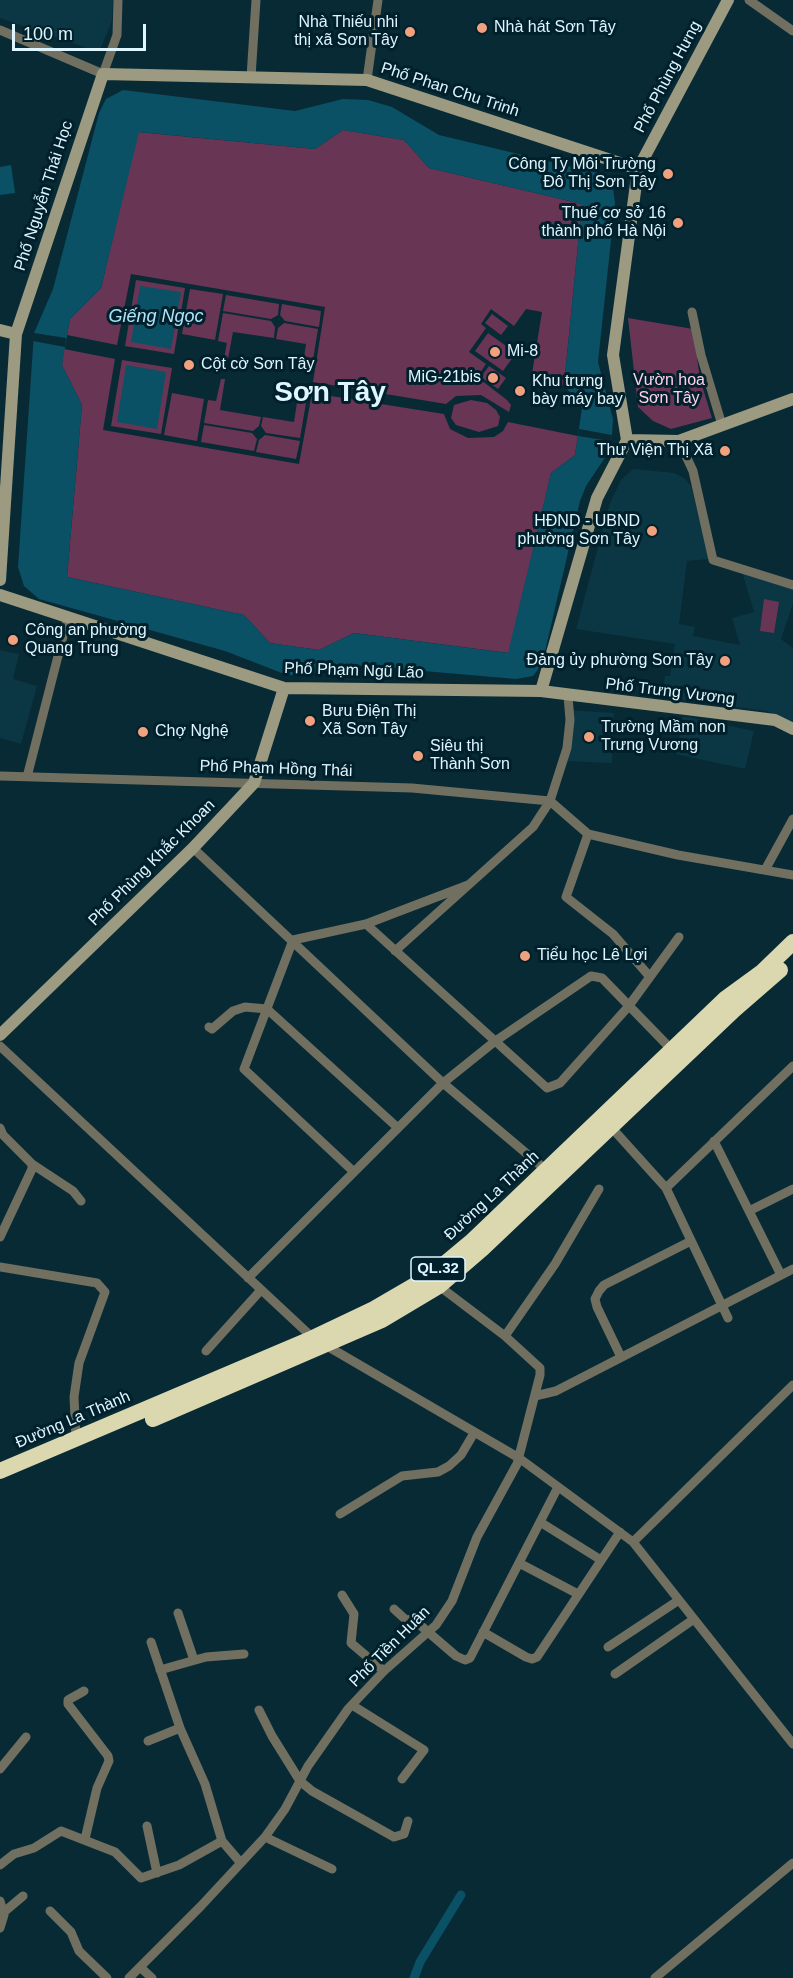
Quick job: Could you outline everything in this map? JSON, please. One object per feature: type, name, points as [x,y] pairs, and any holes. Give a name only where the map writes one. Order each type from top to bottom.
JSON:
[{"type":"highway","name":"Đường La Thành","points":[[0,1483],[320,1342],[429,1277],[471,1242],[725,999],[762,972],[793,942]]},
{"type":"highway","name":"Đường La Thành","points":[[0,1471],[320,1342],[382,1320],[439,1286],[734,1010],[793,958]]},
{"type":"main road","name":"Phố Phùng Hưng","points":[[638,169],[728,0]]},
{"type":"main road","name":"Phố Phan Chu Trinh","points":[[102,74],[367,80],[638,169]]},
{"type":"main road","name":"Phố Nguyễn Thái Học","points":[[0,580],[16,333],[102,74]]},
{"type":"main road","points":[[541,691],[597,498],[627,440],[612,355],[638,169]]},
{"type":"main road","points":[[0,330],[16,333]]},
{"type":"main road","points":[[627,440],[679,441],[793,399]]},
{"type":"main road","name":"Phố Phạm Ngũ Lão","points":[[0,595],[284,688],[541,691]]},
{"type":"main road","name":"Phố Phùng Khắc Khoan","points":[[0,1035],[193,848],[254,783],[284,688]]},
{"type":"main road","name":"Phố Trưng Vương","points":[[541,691],[775,720],[793,729]]},
{"type":"street","points":[[0,30],[102,74],[117,35],[118,0]]},
{"type":"street","points":[[251,77],[256,0]]},
{"type":"street","points":[[367,80],[378,0]]},
{"type":"street","points":[[749,0],[793,31]]},
{"type":"street","points":[[692,312],[701,355],[722,425]]},
{"type":"street","points":[[679,441],[693,471],[713,560],[793,585]]},
{"type":"street","points":[[27,777],[68,617]]},
{"type":"street","points":[[395,951],[533,827],[550,801],[567,748],[570,720],[568,696]]},
{"type":"street","name":"Phố Phạm Hồng Thái","points":[[0,776],[412,788],[550,801]]},
{"type":"street","points":[[550,801],[588,834],[678,855],[793,875]]},
{"type":"street","points":[[765,870],[793,819]]},
{"type":"street","points":[[588,834],[566,897],[613,934],[650,977]]},
{"type":"street","points":[[193,848],[443,1083],[546,1170]]},
{"type":"street","points":[[293,940],[366,924],[468,885]]},
{"type":"street","points":[[366,924],[538,1083],[547,1088],[560,1083],[630,1005],[679,937]]},
{"type":"street","points":[[293,940],[244,1069],[354,1172]]},
{"type":"street","points":[[248,1278],[443,1083],[494,1042],[591,976],[602,978],[672,1050]]},
{"type":"street","points":[[209,1027],[212,1029],[239,1009],[267,1009],[398,1128]]},
{"type":"street","points":[[0,1046],[248,1278],[320,1342],[519,1458],[633,1542],[793,1744]]},
{"type":"street","points":[[666,1188],[793,1066]]},
{"type":"street","points":[[611,1127],[666,1188],[728,1318]]},
{"type":"street","points":[[0,1128],[3,1135],[32,1164],[73,1191],[81,1201]]},
{"type":"street","points":[[714,1141],[781,1275]]},
{"type":"street","points":[[0,1237],[32,1169],[32,1164]]},
{"type":"street","points":[[505,1336],[555,1264],[599,1189]]},
{"type":"street","points":[[749,1211],[793,1189]]},
{"type":"street","points":[[621,1357],[597,1307],[595,1299],[598,1291],[604,1285],[692,1241]]},
{"type":"street","points":[[0,1267],[102,1286],[105,1292],[79,1363],[74,1397],[76,1439]]},
{"type":"street","points":[[535,1396],[556,1391],[793,1269]]},
{"type":"street","name":"Phố Tiền Huân","points":[[129,1978],[201,1906],[265,1837],[285,1809],[334,1727],[384,1671],[428,1633],[452,1601],[477,1537],[519,1458],[540,1368],[505,1336],[439,1286]]},
{"type":"street","points":[[206,1351],[261,1290]]},
{"type":"street","points":[[633,1542],[793,1385]]},
{"type":"street","points":[[340,1514],[402,1476],[438,1472],[449,1466],[461,1455],[474,1433]]},
{"type":"street","points":[[394,1609],[402,1618],[413,1619],[456,1656],[465,1660],[470,1658],[558,1487]]},
{"type":"street","points":[[540,1522],[601,1560]]},
{"type":"street","points":[[483,1632],[532,1659],[537,1657],[620,1532]]},
{"type":"street","points":[[519,1563],[578,1594]]},
{"type":"street","points":[[342,1595],[354,1614],[351,1643],[384,1671]]},
{"type":"street","points":[[608,1647],[679,1600]]},
{"type":"street","points":[[178,1613],[194,1660]]},
{"type":"street","points":[[615,1674],[694,1619]]},
{"type":"street","points":[[151,1642],[180,1728],[205,1784],[222,1841],[240,1862]]},
{"type":"street","points":[[160,1670],[194,1660],[244,1654]]},
{"type":"street","points":[[84,1691],[68,1700],[68,1704],[110,1761],[97,1788],[85,1839]]},
{"type":"street","points":[[352,1705],[424,1750],[402,1779]]},
{"type":"street","points":[[260,1710],[272,1736],[300,1781],[312,1791],[394,1837],[404,1834],[408,1821]]},
{"type":"street","points":[[148,1741],[180,1728]]},
{"type":"street","points":[[0,1770],[26,1737]]},
{"type":"street","points":[[147,1826],[157,1873]]},
{"type":"street","points":[[0,1865],[14,1854],[43,1843],[56,1832],[85,1839],[115,1852],[141,1878],[179,1865],[222,1841]]},
{"type":"street","points":[[265,1837],[332,1869]]},
{"type":"street","points":[[655,1978],[793,1863]]},
{"type":"street","points":[[4,1912],[22,1896]]},
{"type":"street","points":[[0,1901],[4,1912],[0,1928]]},
{"type":"street","points":[[50,1911],[71,1932],[79,1951],[108,1978]]},
{"type":"street","points":[[140,1967],[152,1978]]},
{"type":"shaded area","points":[[0,0],[113,0],[112,21],[99,52],[0,18]]},
{"type":"shaded area","points":[[633,469],[674,473],[684,478],[691,486],[709,559],[687,561],[679,624],[695,627],[693,636],[740,645],[732,618],[754,612],[741,568],[793,584],[793,603],[781,639],[793,648],[793,723],[767,711],[662,697],[665,676],[670,676],[675,644],[576,629],[610,503],[621,480]]},
{"type":"shaded area","points":[[0,650],[19,654],[13,679],[37,686],[21,744],[0,738]]},
{"type":"shaded area","name":"Trường Mầm non Trưng Vương","points":[[567,710],[614,713],[612,763],[564,761]]},
{"type":"shaded area","points":[[683,716],[754,731],[745,769],[676,754]]},
{"type":"green space","points":[[343,130],[404,140],[429,168],[582,204],[564,385],[547,388],[530,386],[542,312],[526,309],[514,326],[491,309],[481,324],[486,328],[469,352],[486,364],[477,377],[507,400],[511,405],[509,412],[481,395],[456,396],[446,404],[313,382],[325,307],[131,274],[117,345],[67,335],[70,319],[101,288],[138,132],[315,149]]},
{"type":"green space","name":"Giếng Ngọc","points":[[136,280],[185,288],[174,354],[125,346]]},
{"type":"green space","points":[[190,289],[223,294],[215,340],[182,334]]},
{"type":"green space","points":[[226,295],[279,304],[278,315],[271,319],[223,311]]},
{"type":"green space","points":[[282,304],[321,311],[319,327],[285,321],[280,315]]},
{"type":"green space","points":[[223,313],[271,321],[275,327],[274,338],[233,332],[227,364],[223,364],[227,343],[218,341]]},
{"type":"green space","points":[[492,314],[508,326],[501,335],[485,323]]},
{"type":"green space","name":"Vườn hoa Sơn Tây","points":[[628,318],[693,329],[700,379],[712,418],[671,429],[653,421],[638,407]]},
{"type":"green space","points":[[284,323],[318,329],[311,372],[302,371],[306,344],[276,339],[278,328]]},
{"type":"green space","points":[[488,333],[516,353],[503,371],[475,351]]},
{"type":"green space","points":[[64,349],[115,359],[103,430],[299,464],[312,393],[444,414],[450,429],[468,438],[494,437],[503,431],[508,422],[578,436],[575,455],[551,473],[509,653],[354,633],[319,650],[270,643],[244,615],[67,577],[82,405],[62,365]]},
{"type":"green space","name":"Giếng Ngọc","points":[[122,360],[172,368],[161,434],[111,426]]},
{"type":"green space","points":[[489,366],[506,378],[498,389],[481,377]]},
{"type":"green space","points":[[221,379],[225,379],[220,410],[261,417],[259,426],[253,431],[204,423],[208,400],[216,401]]},
{"type":"green space","points":[[172,393],[204,399],[197,441],[164,435]]},
{"type":"green space","points":[[298,396],[307,397],[300,438],[266,433],[261,426],[263,417],[294,422]]},
{"type":"green space","points":[[471,400],[487,403],[496,410],[500,417],[498,426],[479,432],[456,425],[451,418],[454,405]]},
{"type":"green space","points":[[204,425],[252,433],[257,439],[254,451],[201,442]]},
{"type":"green space","points":[[265,435],[300,441],[296,459],[256,452],[259,440]]},
{"type":"green space","points":[[764,599],[779,602],[774,633],[760,631]]},
{"type":"water","points":[[123,90],[295,111],[343,99],[368,100],[392,107],[439,135],[602,174],[613,188],[615,203],[598,362],[613,419],[612,435],[606,456],[586,486],[580,501],[542,664],[533,676],[516,679],[354,665],[334,666],[309,675],[287,675],[225,651],[39,599],[24,586],[18,567],[34,333],[53,289],[99,113],[106,99]],"holes":[[[343,130],[404,140],[429,168],[582,204],[564,385],[582,408],[575,455],[551,473],[508,653],[354,633],[319,650],[270,643],[244,615],[67,577],[82,405],[62,365],[70,319],[101,288],[139,132],[315,149]]]},
{"type":"water","points":[[11,165],[15,193],[0,195],[0,167]]},
{"type":"water","name":"Giếng Ngọc","points":[[140,286],[181,292],[171,349],[131,342]]},
{"type":"water","name":"Giếng Ngọc","points":[[126,365],[166,372],[157,429],[117,422]]},
{"type":"pier","points":[[34,333],[66,338],[65,347],[33,341]]},
{"type":"pier","points":[[579,429],[612,435],[610,441],[578,436]]},
{"type":"waterway","points":[[414,1978],[420,1962],[461,1895]]},
{"type":"place","name":"Nhà hát Sơn Tây","points":[[482,28]]},
{"type":"place","name":"Nhà Thiếu nhi thị xã Sơn Tây","points":[[410,32]]},
{"type":"place","name":"Công Ty Môi Trường Đô Thị Sơn Tây","points":[[668,174]]},
{"type":"place","name":"Thuế cơ sở 16 thành phố Hà Nội","points":[[678,223]]},
{"type":"place","name":"Mi-8","points":[[495,352]]},
{"type":"place","name":"Cột cờ Sơn Tây","points":[[189,365]]},
{"type":"place","name":"MiG-21bis","points":[[493,378]]},
{"type":"place","name":"Khu trưng bày máy bay","points":[[520,391]]},
{"type":"place","name":"Thư Viện Thị Xã","points":[[725,451]]},
{"type":"place","name":"HĐND - UBND phường Sơn Tây","points":[[652,531]]},
{"type":"place","name":"Công an phường Quang Trung","points":[[13,640]]},
{"type":"place","name":"Đảng ủy phường Sơn Tây","points":[[725,661]]},
{"type":"place","name":"Bưu Điện Thị Xã Sơn Tây","points":[[310,721]]},
{"type":"place","name":"Chợ Nghệ","points":[[143,732]]},
{"type":"place","name":"Trường Mầm non Trưng Vương","points":[[589,737]]},
{"type":"place","name":"Siêu thị Thành Sơn","points":[[418,756]]},
{"type":"place","name":"Tiểu học Lê Lợi","points":[[525,956]]},
{"type":"district","name":"Sơn Tây","points":[[330,393]]}]
